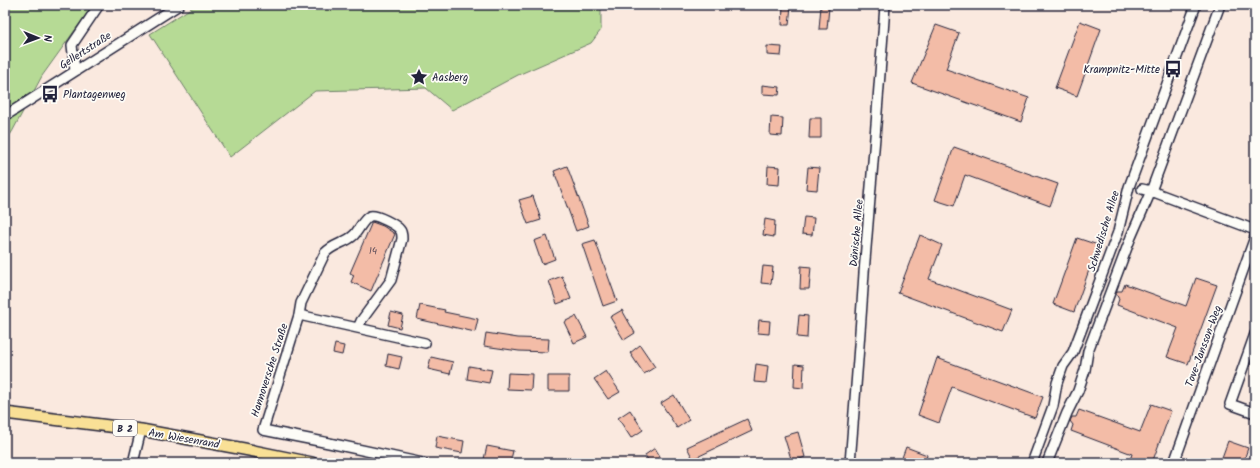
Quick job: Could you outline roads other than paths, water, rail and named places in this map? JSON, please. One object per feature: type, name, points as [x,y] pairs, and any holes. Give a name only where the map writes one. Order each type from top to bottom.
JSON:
[{"type":"main road","name":"Am Wiesenrand","points":[[5,413],[142,430],[312,463]]},
{"type":"street","points":[[75,71],[72,45],[99,5]]},
{"type":"street","name":"Gellertstraße","points":[[5,116],[179,5]]},
{"type":"street","name":"Dänische Allee","points":[[850,463],[885,5]]},
{"type":"street","name":"Schwedische Allee","points":[[1032,463],[1053,406],[1057,383],[1082,331],[1118,232],[1130,187],[1196,5]]},
{"type":"street","points":[[1048,463],[1067,412],[1078,391],[1085,370],[1088,351],[1147,190],[1220,5]]},
{"type":"street","points":[[1147,190],[1255,230]]},
{"type":"street","points":[[299,315],[301,303],[325,252],[354,235],[366,218],[375,216],[400,229],[402,239],[391,280],[361,321],[358,328]]},
{"type":"street","name":"Tove-Jansson-Weg","points":[[1174,463],[1255,237]]},
{"type":"street","name":"Hannoversche Straße","points":[[423,463],[391,460],[262,430],[299,315],[425,343]]},
{"type":"street","points":[[1254,411],[1230,404],[1255,334]]},
{"type":"street","points":[[133,463],[142,430]]},
{"type":"place","name":"Krampnitz-Mitte","points":[[1173,69]]},
{"type":"place","name":"Aasberg","points":[[419,77]]},
{"type":"place","name":"Plantagenweg","points":[[50,94]]}]
